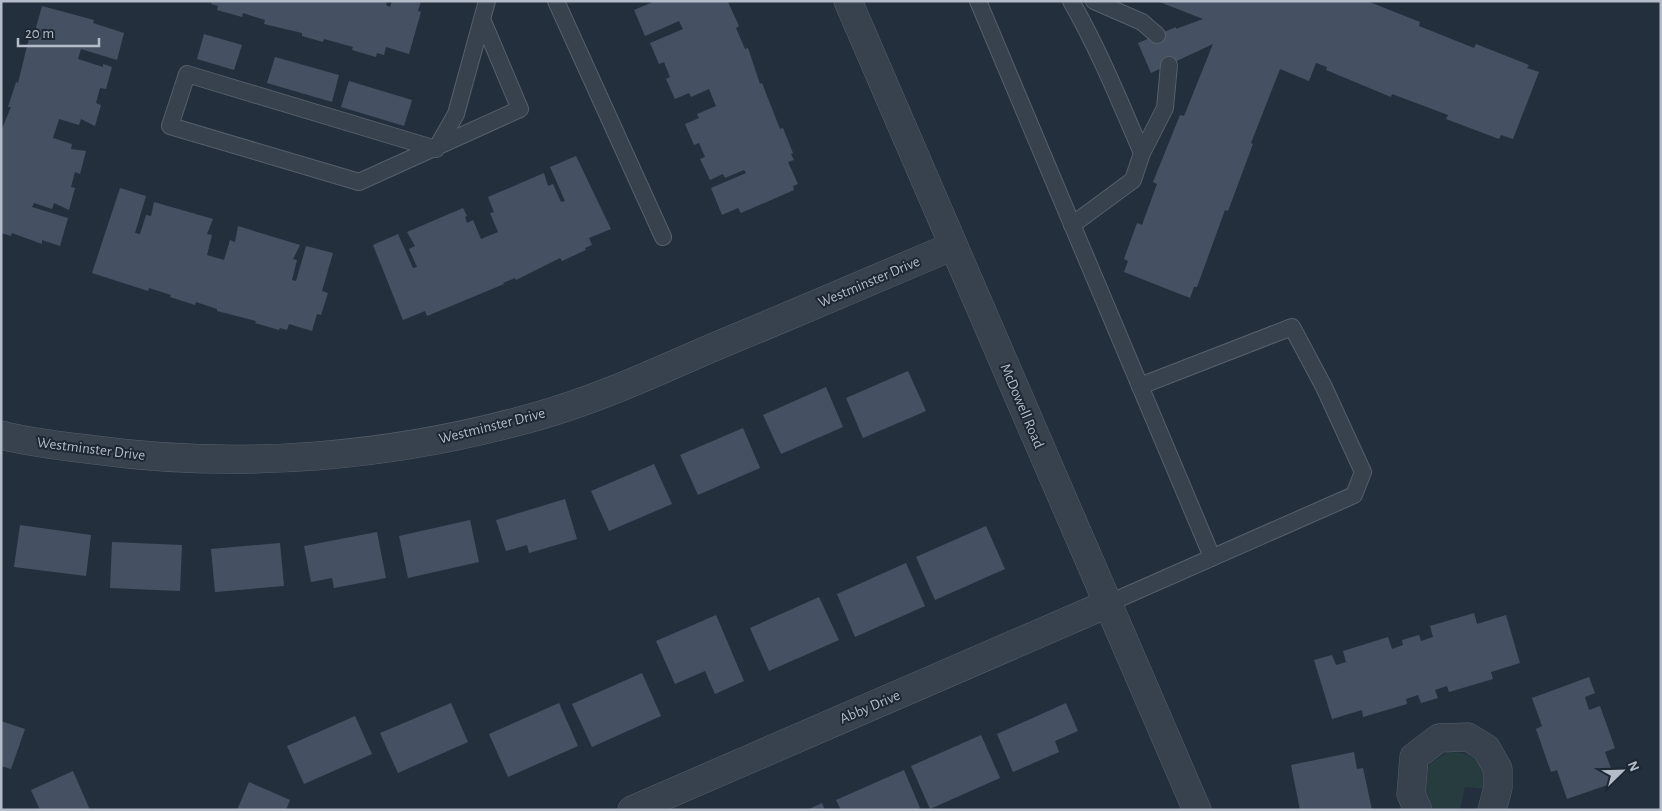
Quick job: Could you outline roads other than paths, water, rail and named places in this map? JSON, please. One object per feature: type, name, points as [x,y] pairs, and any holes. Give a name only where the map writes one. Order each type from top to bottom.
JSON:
[{"type":"street","name":"McDowell Road","points":[[848,1],[1197,810]]},
{"type":"street","name":"Westminster Drive","points":[[1,435],[46,444],[131,456],[250,460],[356,453],[478,432],[541,416],[634,382],[953,246]]},
{"type":"street","name":"Abby Drive","points":[[632,810],[1107,604]]},
{"type":"street","points":[[1418,810],[1411,794],[1414,757],[1439,738],[1468,737],[1486,748],[1498,769],[1498,788],[1492,810]]},
{"type":"lane","points":[[436,149],[456,114],[487,1]]},
{"type":"lane","points":[[556,1],[663,237]]},
{"type":"lane","points":[[978,1],[1212,557]]},
{"type":"lane","points":[[1071,1],[1114,86],[1142,153]]},
{"type":"lane","points":[[1094,1],[1142,22],[1157,35]]},
{"type":"lane","points":[[436,149],[187,74],[170,126],[359,182],[436,149],[520,109],[482,19]]},
{"type":"lane","points":[[1072,225],[1133,180],[1142,153],[1165,108],[1169,64]]},
{"type":"lane","points":[[1107,604],[1354,495],[1363,472],[1324,388],[1292,327],[1140,386]]}]
